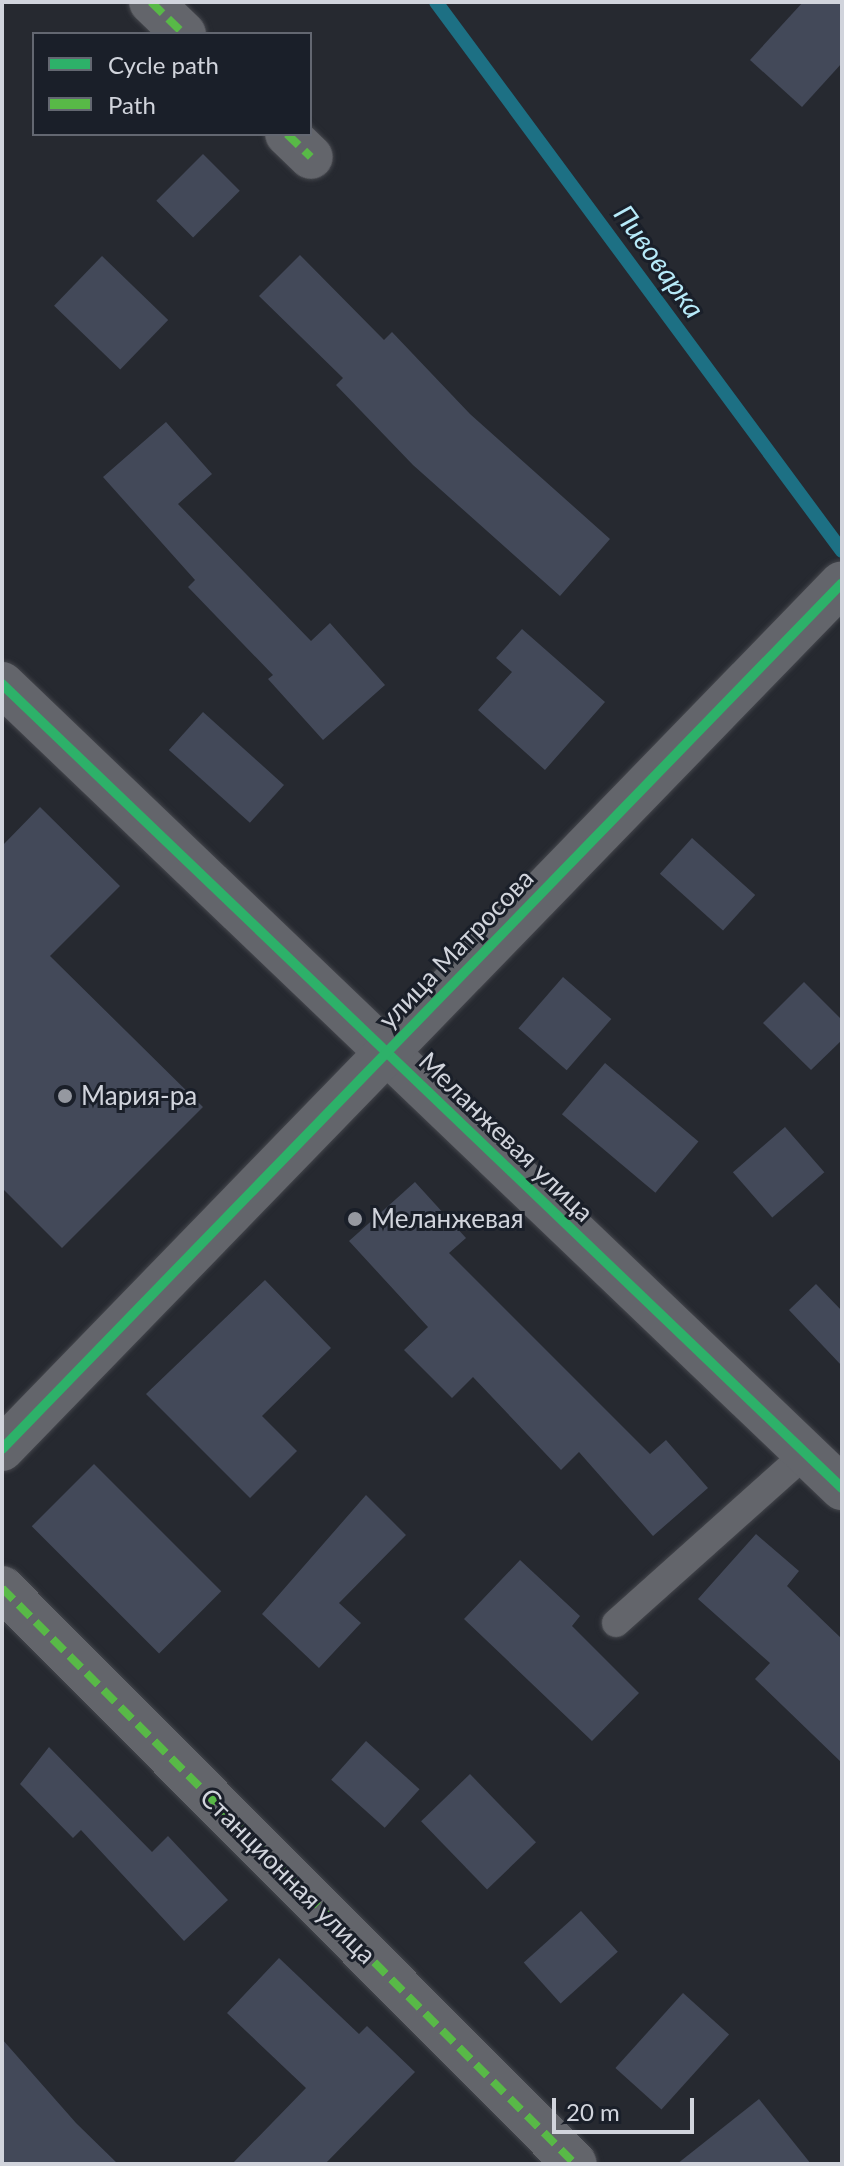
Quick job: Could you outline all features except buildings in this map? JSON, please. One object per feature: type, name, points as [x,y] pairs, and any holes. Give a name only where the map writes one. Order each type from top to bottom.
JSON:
[{"type":"street","points":[[151,2],[182,32]]},
{"type":"street","name":"улица Матросова","points":[[2,1449],[842,583]]},
{"type":"street","name":"Меланжевая улица","points":[[2,684],[842,1488]]},
{"type":"street","name":"Станционная улица","points":[[2,1588],[575,2164]]},
{"type":"lane","points":[[616,1623],[806,1453]]},
{"type":"waterway","name":"Пивоварка","points":[[436,2],[842,551]]},
{"type":"marked path","points":[[151,2],[182,32]]},
{"type":"marked path","points":[[289,136],[311,157]]},
{"type":"marked path","points":[[2,1588],[575,2164]]},
{"type":"cycle path","points":[[2,1449],[842,583]]},
{"type":"cycle path","points":[[2,684],[842,1488]]},
{"type":"place","name":"Мария-ра","points":[[65,1096]]},
{"type":"place","name":"Меланжевая","points":[[355,1219]]}]
